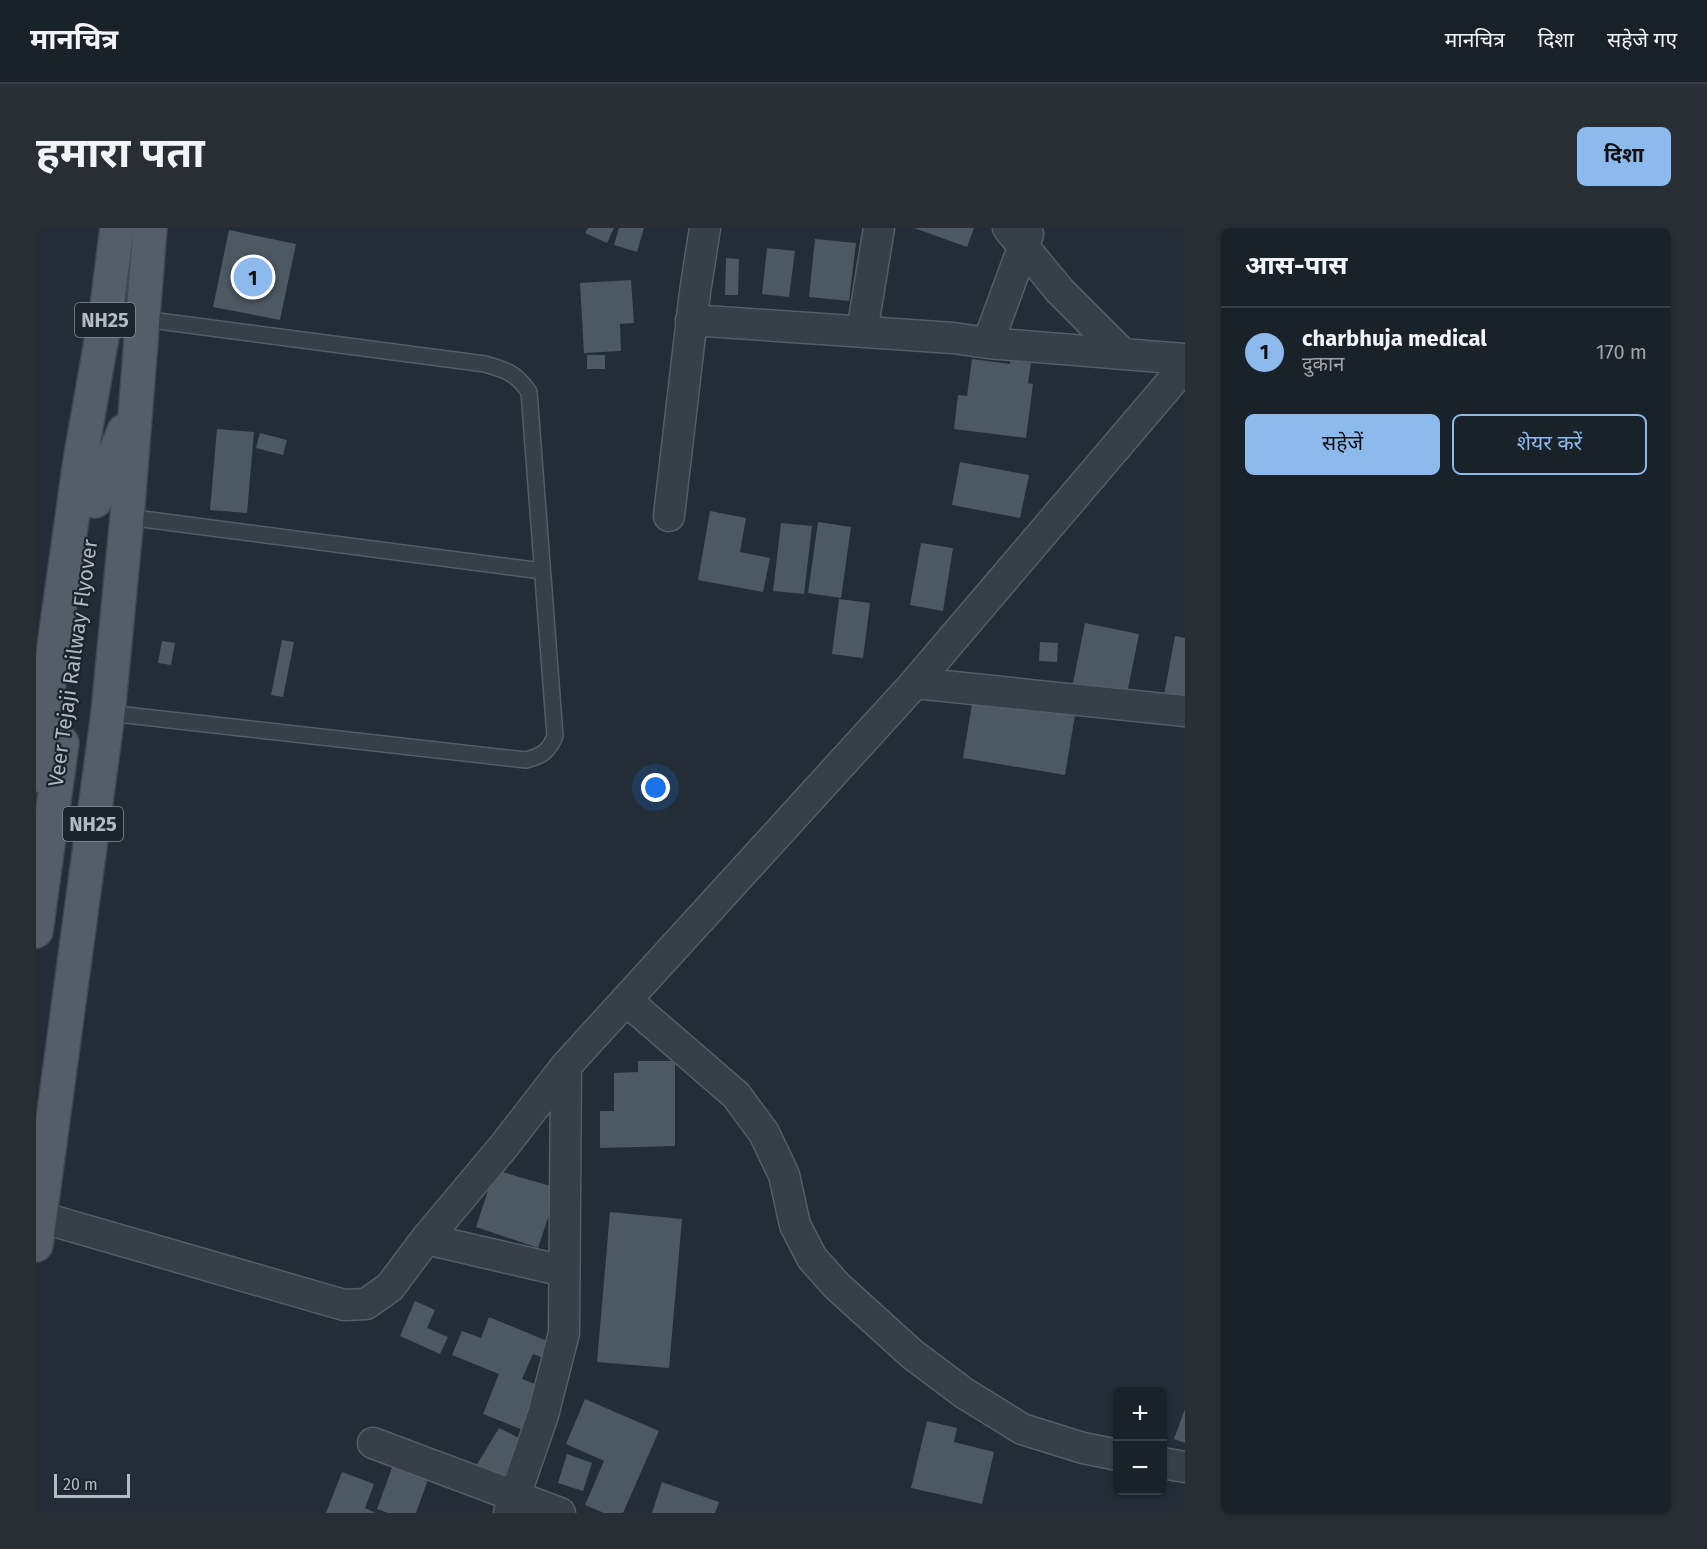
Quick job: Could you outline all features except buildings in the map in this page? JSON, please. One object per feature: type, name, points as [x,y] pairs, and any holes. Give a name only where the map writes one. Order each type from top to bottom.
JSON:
[{"type":"main road","name":"NH25","points":[[36,775],[80,461],[106,314],[117,228]]},
{"type":"main road","name":"NH25","points":[[38,1231],[108,713],[127,517],[150,228]]},
{"type":"main road","name":"Veer Tejaji Railway Flyover","points":[[93,517],[136,401]]},
{"type":"main road","name":"Veer Tejaji Railway Flyover","points":[[36,931],[93,517],[89,412]]},
{"type":"street","points":[[669,516],[691,320],[705,228]]},
{"type":"street","points":[[862,332],[879,228]]},
{"type":"street","points":[[988,343],[1021,235]]},
{"type":"street","points":[[1021,235],[1060,291],[1123,354]]},
{"type":"street","points":[[38,1231],[344,1305],[366,1304],[390,1287],[566,1066],[915,683],[1182,371],[1123,354],[953,338],[691,320]]},
{"type":"street","points":[[915,683],[1185,711]]},
{"type":"street","points":[[626,1000],[736,1095],[764,1133],[784,1175],[795,1225],[813,1258],[837,1286],[912,1354],[964,1393],[1022,1429],[1083,1449],[1113,1454]]},
{"type":"street","points":[[512,1505],[543,1415],[564,1333],[566,1066]]},
{"type":"street","points":[[426,1239],[564,1271]]},
{"type":"street","points":[[373,1443],[512,1505],[560,1513]]},
{"type":"street","points":[[1167,1464],[1185,1467]]},
{"type":"lane","points":[[108,713],[526,760],[538,757],[549,750],[555,736],[529,392],[521,380],[507,370],[485,364],[142,318]]},
{"type":"lane","points":[[127,517],[542,571]]},
{"type":"place","name":"charbhuja medical","points":[[253,277]]}]
